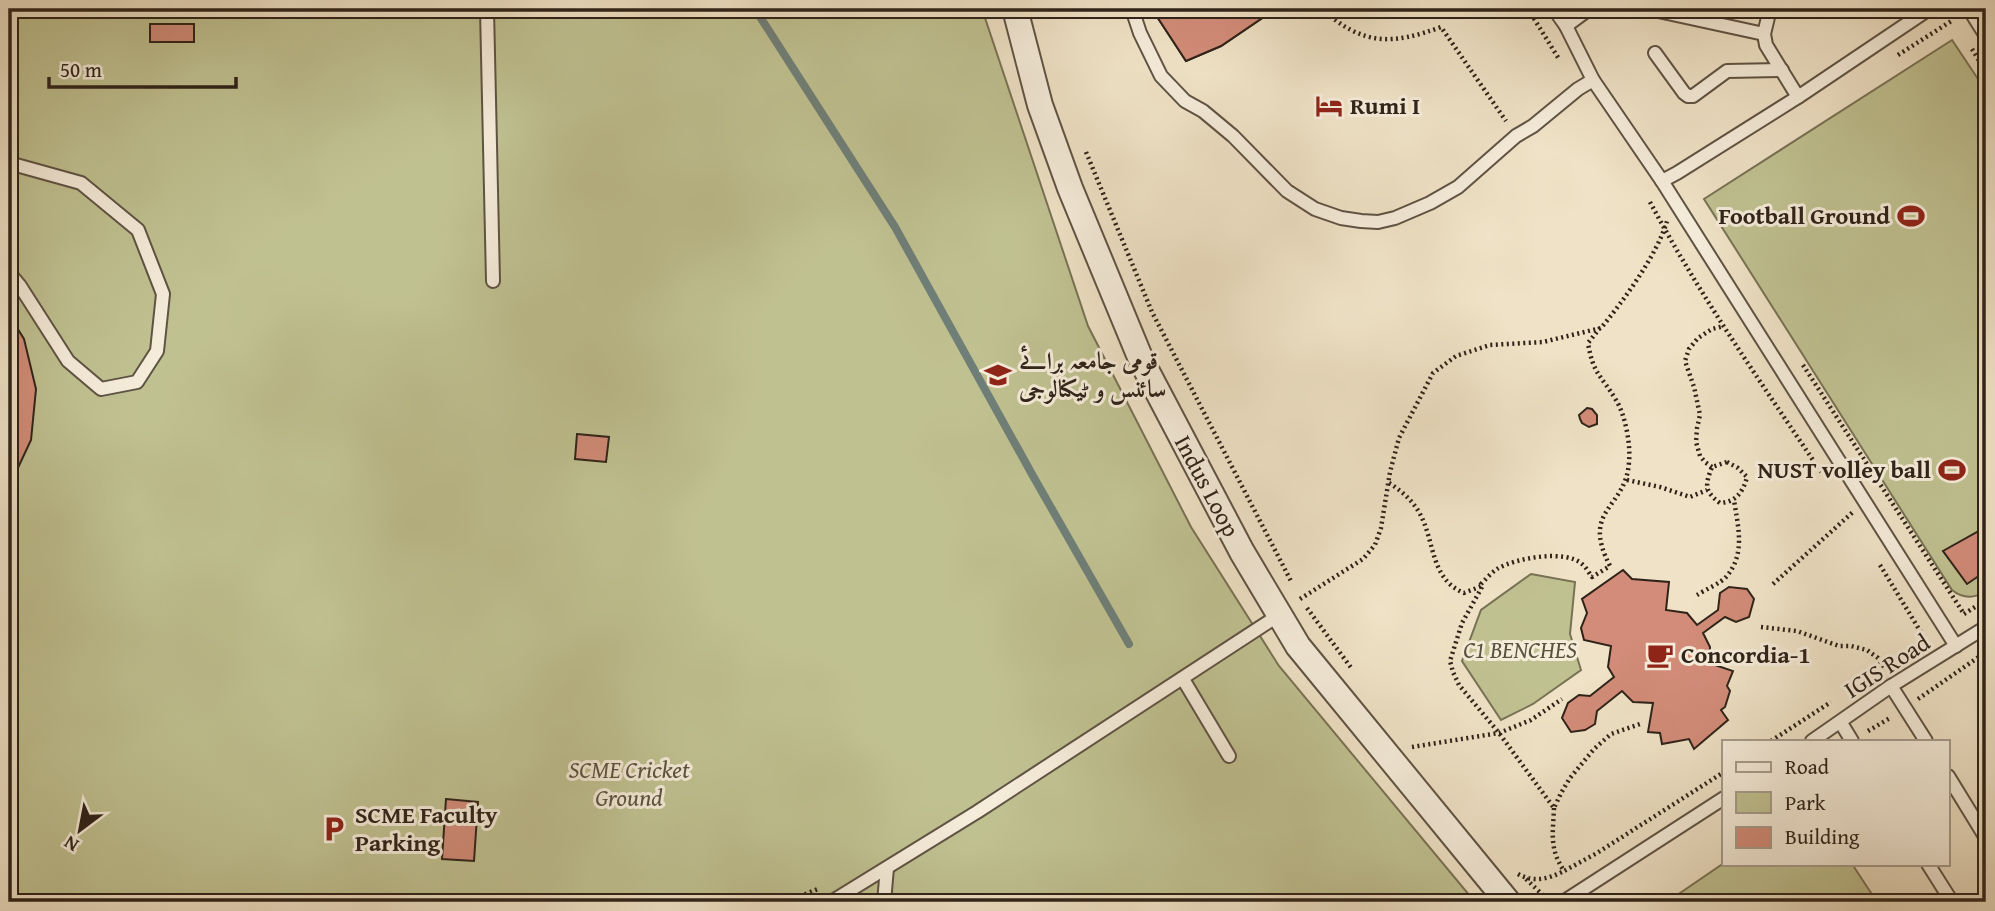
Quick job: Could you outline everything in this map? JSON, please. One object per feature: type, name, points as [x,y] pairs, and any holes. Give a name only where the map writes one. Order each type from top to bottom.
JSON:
[{"type":"street","name":"Indus Loop","points":[[1015,9],[1044,117],[1070,188],[1142,362],[1242,552],[1298,646],[1508,902]]},
{"type":"lane","points":[[487,9],[493,281]]},
{"type":"lane","points":[[1132,9],[1140,33],[1161,76],[1173,89],[1233,136],[1287,191],[1315,208],[1341,218],[1378,222],[1430,203],[1458,187],[1516,136],[1593,80]]},
{"type":"lane","points":[[1555,9],[1593,80],[1662,181],[1955,646]]},
{"type":"lane","points":[[1566,26],[1589,9]]},
{"type":"lane","points":[[1649,9],[1764,34]]},
{"type":"lane","points":[[1770,9],[1764,34],[1766,45],[1798,97]]},
{"type":"lane","points":[[1662,181],[1798,97],[1929,9]]},
{"type":"lane","points":[[1969,9],[1986,36]]},
{"type":"lane","points":[[1655,53],[1688,96],[1693,96],[1727,71],[1782,70]]},
{"type":"lane","points":[[9,163],[80,183],[138,230],[163,294],[157,351],[136,382],[101,389],[68,361],[9,273]]},
{"type":"lane","points":[[831,902],[1183,679],[1279,615]]},
{"type":"lane","name":"IGIS Road","points":[[1814,740],[1891,686],[1986,627]]},
{"type":"lane","points":[[1183,679],[1229,756]]},
{"type":"lane","points":[[1891,686],[1925,740]]},
{"type":"lane","points":[[1840,723],[1851,740]]},
{"type":"lane","points":[[1950,779],[1986,838]]},
{"type":"lane","points":[[1563,902],[1722,799]]},
{"type":"lane","points":[[1929,866],[1952,902]]},
{"type":"lane","points":[[884,902],[887,868]]},
{"type":"path","points":[[1322,9],[1338,23],[1360,35],[1387,40],[1408,38],[1441,27],[1516,136]]},
{"type":"path","points":[[1081,141],[1152,312],[1300,599],[1355,673]]},
{"type":"path","points":[[1554,808],[1499,733],[1459,685],[1450,661],[1462,623],[1481,584],[1497,569],[1519,559],[1544,556],[1564,557],[1581,562],[1592,577],[1610,566],[1599,535],[1601,520],[1627,480],[1629,442],[1618,402],[1598,376],[1588,343],[1641,272],[1665,229],[1673,199]]},
{"type":"path","points":[[1665,229],[1724,326],[1827,482]]},
{"type":"path","points":[[1712,467],[1705,462],[1698,449],[1697,428],[1700,415],[1685,361],[1689,349],[1698,338],[1712,329],[1724,326]]},
{"type":"path","points":[[1300,599],[1363,559],[1375,545],[1381,528],[1390,472],[1399,438],[1433,373],[1456,356],[1490,345],[1543,342],[1601,328]]},
{"type":"path","points":[[1801,361],[1964,614]]},
{"type":"path","points":[[1727,462],[1747,477],[1744,489],[1734,500],[1720,503],[1707,490],[1712,467],[1727,462]]},
{"type":"path","points":[[1627,480],[1690,497],[1707,490]]},
{"type":"path","points":[[1389,483],[1410,499],[1421,515],[1435,563],[1445,579],[1464,593],[1482,586]]},
{"type":"path","points":[[1698,595],[1725,579],[1734,565],[1740,545],[1740,533],[1734,500]]},
{"type":"path","points":[[1773,584],[1863,501]]},
{"type":"path","points":[[1849,515],[1856,526]]},
{"type":"path","points":[[1877,560],[1925,639]]},
{"type":"path","points":[[1943,627],[1986,600]]},
{"type":"path","points":[[1761,627],[1797,631],[1839,646],[1867,650],[1878,658],[1884,667]]},
{"type":"path","points":[[1952,674],[1986,652]]},
{"type":"path","points":[[1418,757],[1410,747],[1499,733],[1531,720],[1562,699]]},
{"type":"path","points":[[1564,871],[1555,857],[1553,843],[1554,808],[1560,793],[1594,749],[1611,734],[1640,724]]},
{"type":"path","points":[[1526,878],[1549,878],[1564,871],[1722,773]]},
{"type":"path","points":[[1510,867],[1526,878],[1550,902]]},
{"type":"path","points":[[340,902],[701,901],[797,897],[823,888]]},
{"type":"green space","name":"قومی جامعہ برائے سائنس و ٹیکنالوجی","points":[[9,9],[982,9],[1088,326],[1191,527],[1279,666],[1475,902],[9,902]]},
{"type":"green space","points":[[1952,40],[1986,91],[1986,591],[1969,597],[1952,590],[1704,199]]},
{"type":"green space","name":"C1 BENCHES","points":[[1531,574],[1575,582],[1570,634],[1581,670],[1533,704],[1501,720],[1462,661],[1481,610]]},
{"type":"green space","points":[[1722,864],[1853,866],[1877,902],[1667,902]]},
{"type":"building","points":[[1152,9],[1272,9],[1221,46],[1186,61]]},
{"type":"building","points":[[1152,9],[1272,9],[1221,46],[1186,61]]},
{"type":"building","points":[[150,24],[194,24],[194,42],[150,42]]},
{"type":"building","points":[[9,315],[24,339],[36,389],[31,440],[9,487]]},
{"type":"building","points":[[1587,408],[1597,415],[1597,424],[1589,427],[1582,423],[1579,415]]},
{"type":"building","points":[[577,434],[609,437],[606,462],[575,459]]},
{"type":"building","points":[[1986,527],[1986,571],[1967,584],[1943,551]]},
{"type":"building","name":"Concordia-1","points":[[1623,570],[1632,579],[1669,582],[1666,610],[1687,613],[1697,625],[1718,610],[1720,593],[1729,587],[1747,589],[1754,599],[1749,617],[1736,622],[1725,617],[1703,633],[1710,647],[1709,663],[1733,671],[1727,686],[1730,691],[1725,707],[1721,710],[1728,720],[1694,749],[1689,739],[1662,744],[1660,733],[1648,732],[1653,703],[1633,702],[1622,691],[1597,711],[1595,724],[1585,730],[1571,732],[1562,718],[1568,703],[1579,695],[1590,696],[1614,677],[1608,667],[1611,646],[1584,640],[1581,628],[1587,613],[1582,599]]},
{"type":"building","points":[[446,799],[478,802],[474,861],[442,859]]},
{"type":"waterway","points":[[755,9],[895,227],[1129,644]]},
{"type":"place","name":"Rumi I","points":[[1329,106]]},
{"type":"place","name":"Football Ground","points":[[1911,216]]},
{"type":"place","name":"قومی جامعہ برائے سائنس و ٹیکنالوجی","points":[[998,375]]},
{"type":"place","name":"NUST volley ball","points":[[1952,470]]},
{"type":"place","name":"Concordia-1","points":[[1660,655]]},
{"type":"place","name":"SCME Faculty Parking","points":[[334,829]]},
{"type":"park label","name":"SCME Cricket Ground","points":[[629,784]]}]
